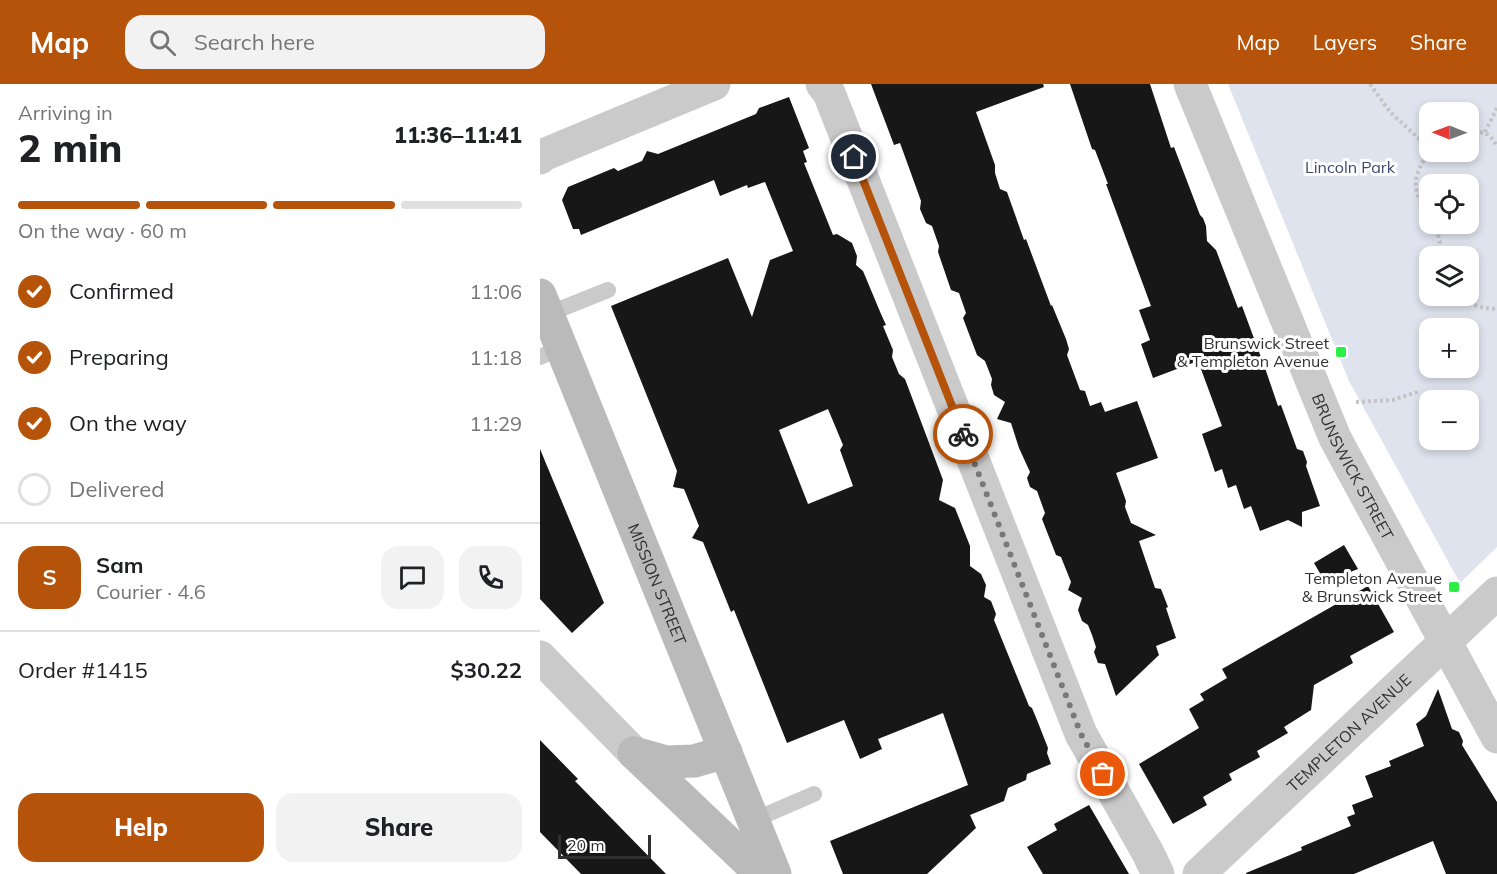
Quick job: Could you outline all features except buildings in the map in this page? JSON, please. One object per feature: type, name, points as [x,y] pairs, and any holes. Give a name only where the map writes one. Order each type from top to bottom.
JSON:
[{"type":"main road","name":"MISSION STREET","points":[[544,305],[550,352],[726,753],[775,874]]},
{"type":"main road","points":[[634,753],[666,762],[694,761],[726,753]]},
{"type":"main road","points":[[634,753],[761,874]]},
{"type":"street","points":[[540,158],[714,84]]},
{"type":"street","points":[[822,84],[828,93],[1081,734],[1158,874]]},
{"type":"street","name":"BRUNSWICK STREET","points":[[1190,84],[1335,438],[1497,737]]},
{"type":"street","name":"TEMPLETON AVENUE","points":[[1199,874],[1497,593]]},
{"type":"street","points":[[540,657],[634,753]]},
{"type":"lane","points":[[544,305],[608,290]]},
{"type":"lane","points":[[754,820],[814,794]]},
{"type":"path","points":[[1370,84],[1390,112],[1419,140]]},
{"type":"path","points":[[1485,132],[1497,108]]},
{"type":"path","points":[[1479,132],[1485,132],[1491,136],[1497,146]]},
{"type":"path","points":[[1419,201],[1415,183],[1421,162]]},
{"type":"path","points":[[1475,306],[1497,309]]},
{"type":"path","points":[[1322,407],[1364,400],[1393,399],[1419,391]]},
{"type":"green space","name":"Lincoln Park","points":[[1228,84],[1497,84],[1497,547],[1460,583],[1349,381]]},
{"type":"way so far","points":[[963,434],[1081,734],[1103,774]]},
{"type":"place","name":"Brunswick Street & Templeton Avenue","points":[[1341,352]]},
{"type":"place","name":"Templeton Avenue & Brunswick Street","points":[[1454,587]]},
{"type":"route","points":[[854,157],[963,434]]}]
